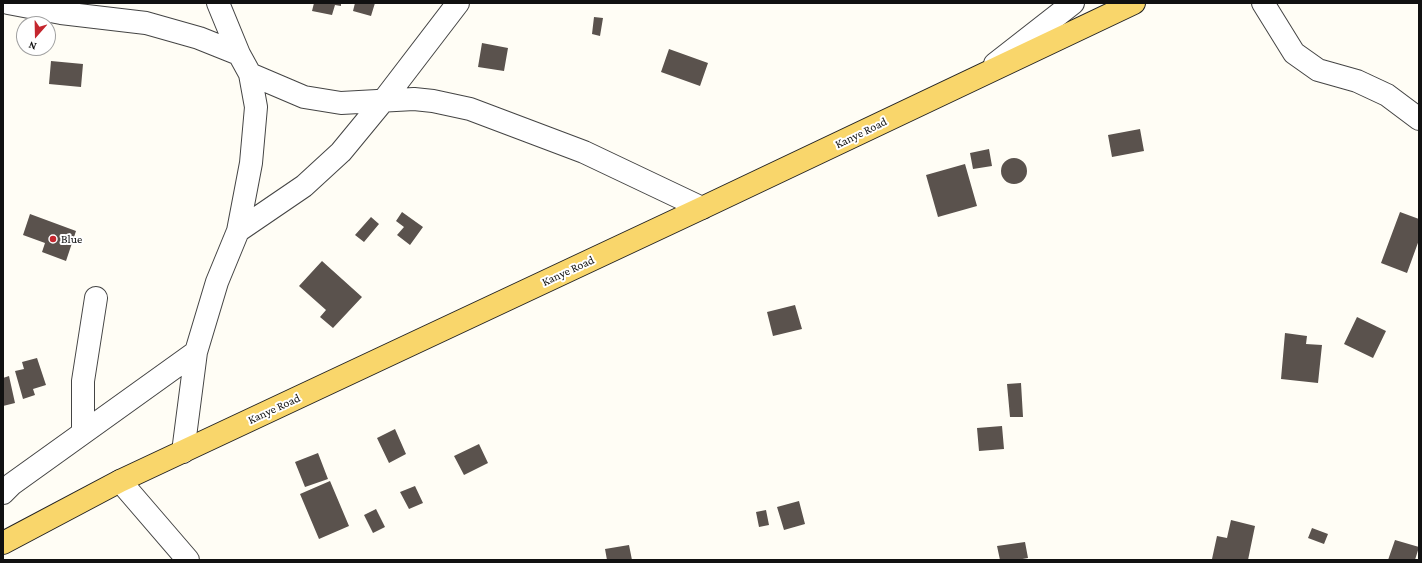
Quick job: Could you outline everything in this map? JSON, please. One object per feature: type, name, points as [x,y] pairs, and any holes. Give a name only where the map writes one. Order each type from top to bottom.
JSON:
[{"type":"main road","name":"Kanye Road","points":[[3,543],[120,481],[702,208],[1134,3]]},
{"type":"street","points":[[8,3],[61,13],[146,23],[199,38],[239,54]]},
{"type":"street","points":[[183,452],[196,352],[217,282],[238,231],[251,163],[256,107],[250,74],[239,54],[218,3]]},
{"type":"street","points":[[238,231],[304,186],[341,152],[383,101],[458,3]]},
{"type":"street","points":[[980,76],[1073,3]]},
{"type":"street","points":[[1263,3],[1294,53],[1318,70],[1357,81],[1387,95],[1419,119]]},
{"type":"street","points":[[250,74],[304,97],[341,103],[414,98],[470,108],[584,152],[702,208]]},
{"type":"street","points":[[83,434],[83,381],[96,298]]},
{"type":"street","points":[[3,493],[12,484],[196,352]]},
{"type":"street","points":[[120,481],[188,560]]},
{"type":"building","points":[[314,3],[341,3],[341,6],[335,5],[332,15],[312,11]]},
{"type":"building","points":[[355,3],[375,3],[371,16],[353,11]]},
{"type":"building","points":[[594,17],[603,18],[600,36],[592,34]]},
{"type":"building","points":[[482,43],[508,48],[504,71],[478,67]]},
{"type":"building","points":[[669,49],[708,63],[700,86],[661,72]]},
{"type":"building","points":[[51,61],[83,64],[81,87],[49,84]]},
{"type":"building","points":[[1140,129],[1144,151],[1112,157],[1108,135]]},
{"type":"building","points":[[989,149],[992,166],[973,169],[970,153]]},
{"type":"building","points":[[1014,158],[1024,161],[1027,171],[1024,181],[1014,184],[1004,181],[1001,171],[1004,161]]},
{"type":"building","points":[[965,164],[977,206],[938,217],[926,175]]},
{"type":"building","points":[[402,212],[423,227],[410,245],[397,235],[404,227],[396,221]]},
{"type":"building","points":[[1400,212],[1419,219],[1419,240],[1407,273],[1381,263]]},
{"type":"building","name":"Blue","points":[[30,214],[76,231],[66,261],[42,252],[45,243],[23,235]]},
{"type":"building","points":[[371,217],[379,224],[364,242],[355,235]]},
{"type":"building","points":[[322,261],[362,297],[333,328],[320,317],[326,310],[299,286]]},
{"type":"building","points":[[795,305],[802,329],[773,336],[767,312]]},
{"type":"building","points":[[1357,317],[1386,331],[1373,358],[1344,344]]},
{"type":"building","points":[[1285,333],[1307,336],[1306,344],[1322,345],[1318,383],[1281,379]]},
{"type":"building","points":[[37,358],[46,385],[33,389],[35,395],[23,399],[15,371],[24,369],[22,362]]},
{"type":"building","points":[[9,376],[15,403],[3,406],[3,378]]},
{"type":"building","points":[[1021,383],[1023,417],[1010,417],[1007,384]]},
{"type":"building","points":[[1002,426],[1004,449],[979,451],[977,428]]},
{"type":"building","points":[[395,429],[406,454],[389,463],[377,438]]},
{"type":"building","points":[[479,444],[488,463],[464,475],[454,456]]},
{"type":"building","points":[[318,453],[328,479],[305,487],[295,462]]},
{"type":"building","points":[[330,481],[349,526],[319,539],[300,494]]},
{"type":"building","points":[[415,486],[423,503],[409,509],[400,492]]},
{"type":"building","points":[[799,501],[805,524],[784,530],[777,507]]},
{"type":"building","points":[[376,509],[385,527],[373,533],[364,515]]},
{"type":"building","points":[[766,510],[769,525],[759,527],[756,512]]},
{"type":"building","points":[[1231,520],[1255,526],[1248,560],[1212,559],[1217,536],[1227,538]]},
{"type":"building","points":[[1312,528],[1328,534],[1324,544],[1308,538]]},
{"type":"building","points":[[1395,540],[1419,547],[1415,560],[1388,560]]},
{"type":"building","points":[[1025,542],[1028,558],[1017,560],[1000,560],[997,546]]},
{"type":"building","points":[[629,545],[632,560],[607,560],[605,549]]},
{"type":"place","name":"Blue","points":[[53,239]]}]
